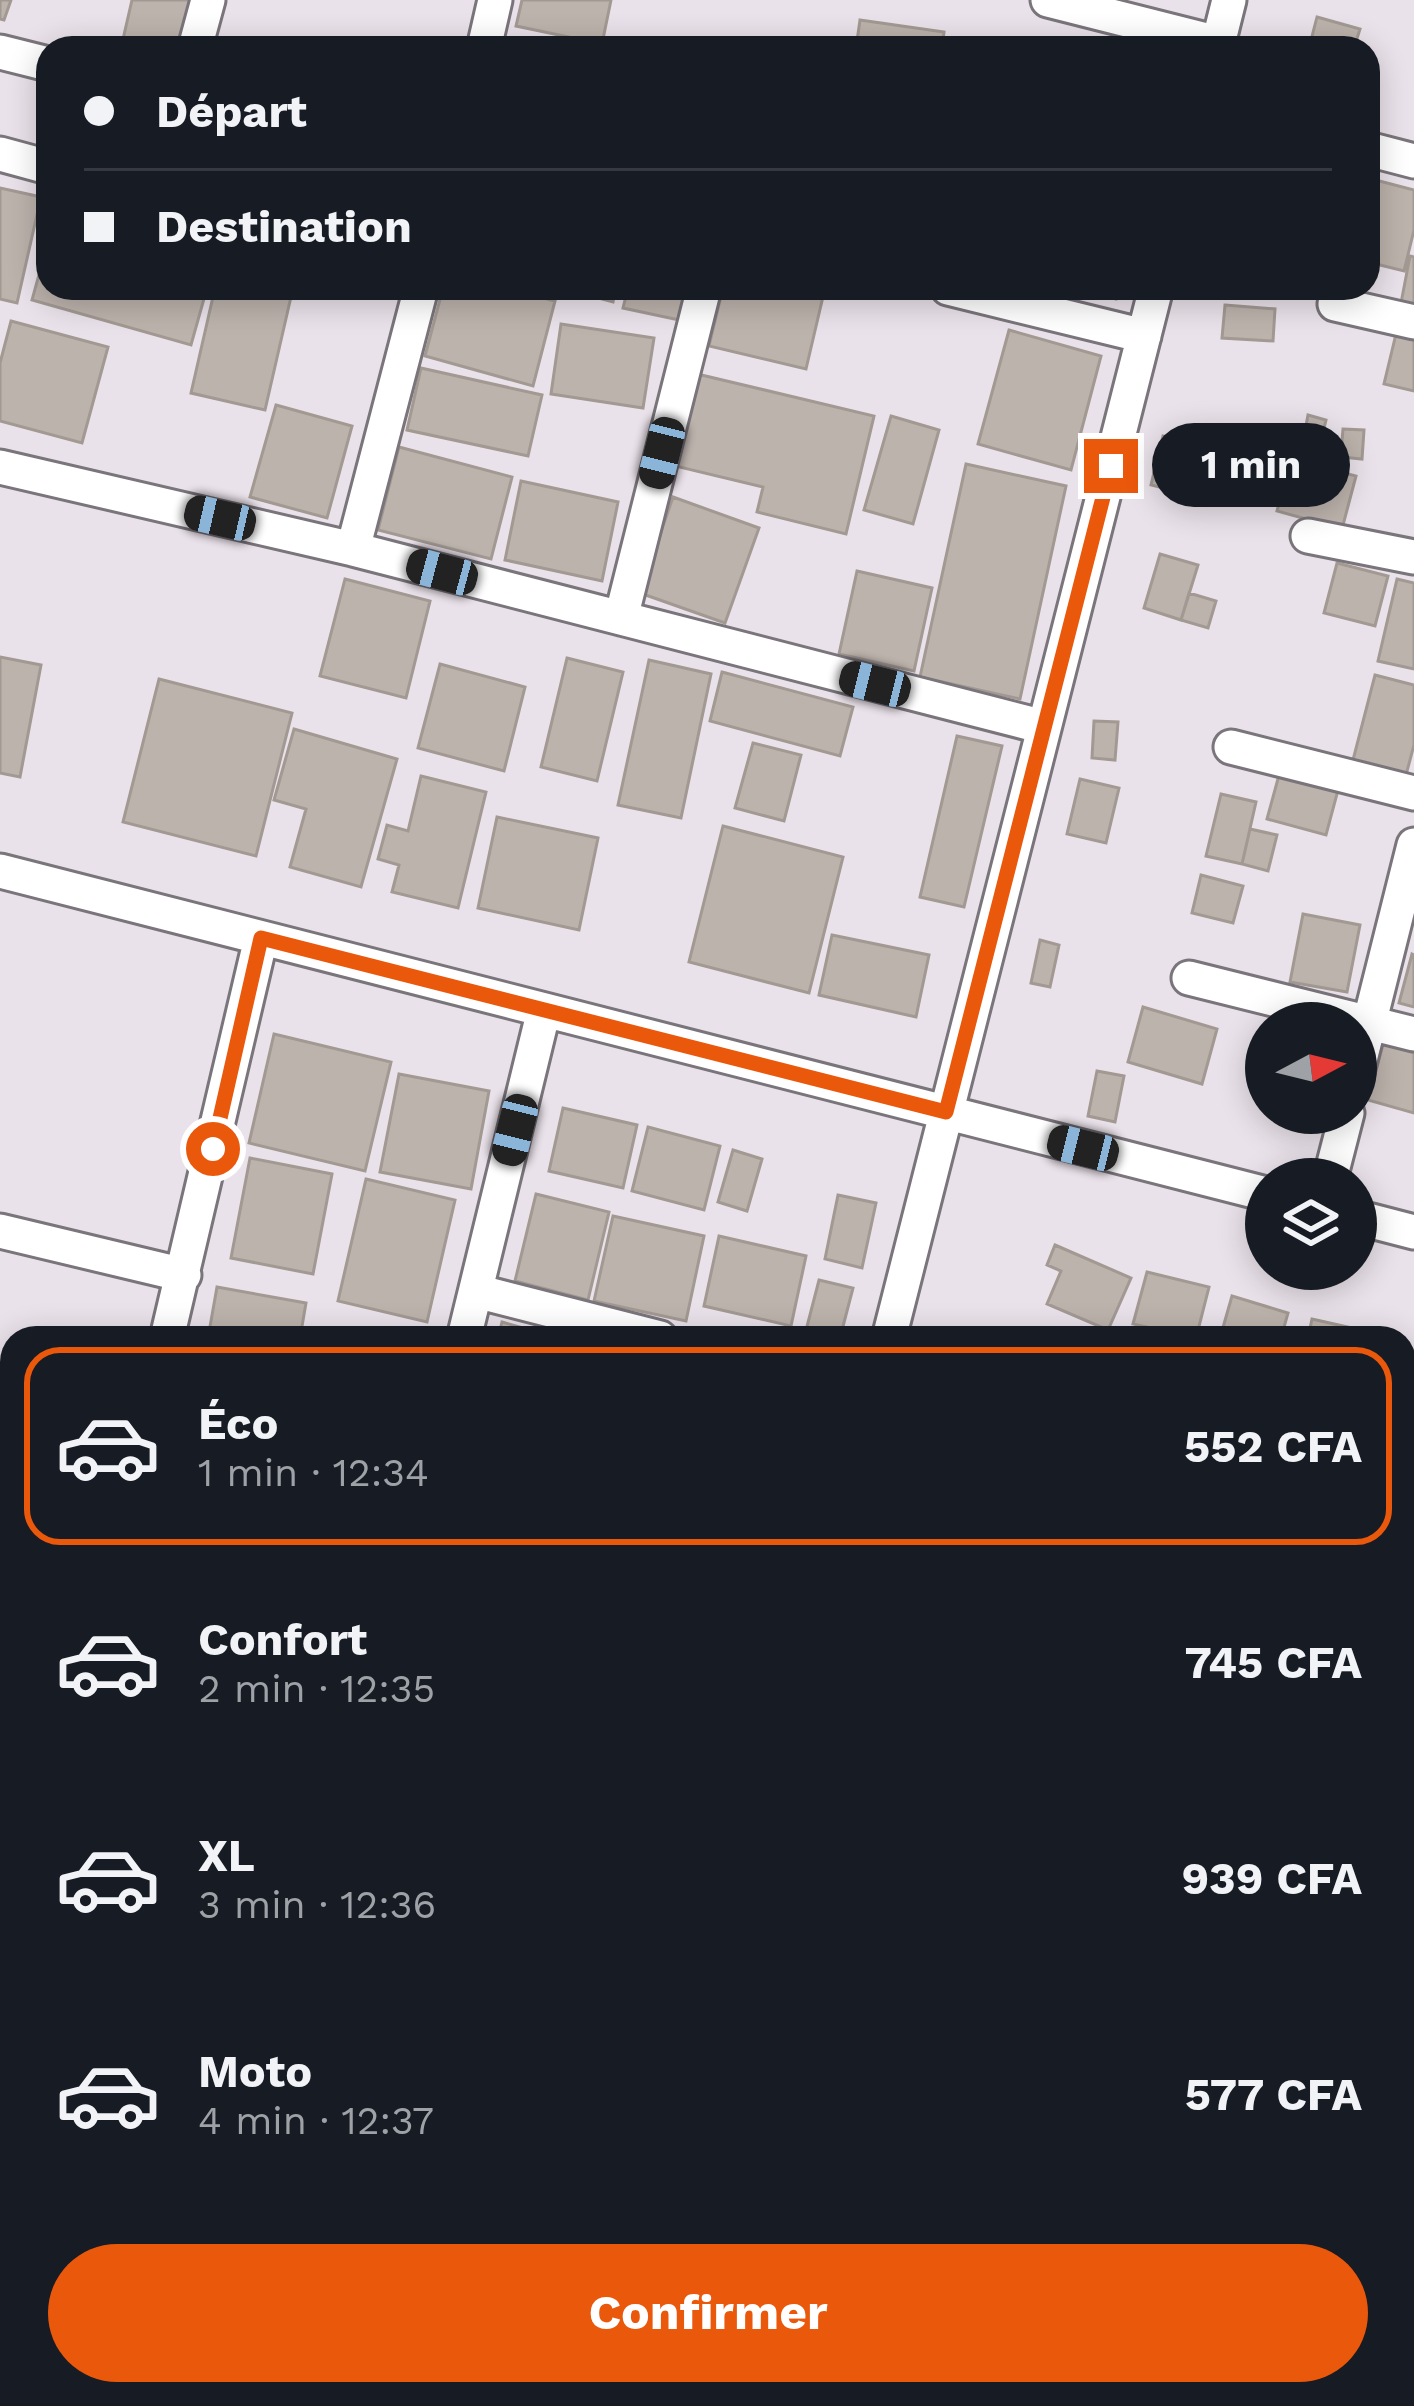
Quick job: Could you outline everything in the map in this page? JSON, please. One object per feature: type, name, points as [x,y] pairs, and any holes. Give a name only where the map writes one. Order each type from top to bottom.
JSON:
[{"type":"street","points":[[198,36],[208,0]]},
{"type":"street","points":[[487,36],[495,0]]},
{"type":"street","points":[[1048,0],[1183,36]]},
{"type":"street","points":[[1219,36],[1229,0]]},
{"type":"street","points":[[0,52],[36,61]]},
{"type":"street","points":[[1380,152],[1414,160]]},
{"type":"street","points":[[0,154],[36,164]]},
{"type":"street","points":[[353,549],[418,300]]},
{"type":"street","points":[[621,618],[701,300]]},
{"type":"street","points":[[997,300],[1144,336]]},
{"type":"street","points":[[892,1326],[1153,300]]},
{"type":"street","points":[[1335,304],[1414,322]]},
{"type":"street","points":[[0,467],[353,549],[1044,728]]},
{"type":"street","points":[[1308,536],[1414,556]]},
{"type":"street","points":[[1231,747],[1414,793]]},
{"type":"street","points":[[1375,1002],[1414,844]]},
{"type":"street","points":[[0,871],[1245,1189]]},
{"type":"street","points":[[170,1326],[261,938]]},
{"type":"street","points":[[1190,978],[1288,1002]]},
{"type":"street","points":[[467,1326],[544,1010]]},
{"type":"street","points":[[1377,1024],[1414,1034]]},
{"type":"street","points":[[1377,1222],[1414,1232]]},
{"type":"street","points":[[0,1231],[184,1275]]},
{"type":"street","points":[[476,1291],[613,1326]]},
{"type":"building","points":[[0,0],[11,0],[4,20],[0,19]]},
{"type":"building","points":[[132,0],[190,0],[181,36],[124,36]]},
{"type":"building","points":[[522,0],[611,0],[604,36],[564,36],[516,26]]},
{"type":"building","points":[[1317,17],[1360,29],[1358,36],[1312,36]]},
{"type":"building","points":[[860,20],[944,32],[944,36],[858,36]]},
{"type":"building","points":[[1380,181],[1414,190],[1414,230],[1404,271],[1380,265]]},
{"type":"building","points":[[0,188],[36,196],[36,219],[17,303],[0,299]]},
{"type":"building","points":[[1410,256],[1414,257],[1414,306],[1401,303]]},
{"type":"building","points":[[36,286],[36,300],[204,300],[191,345],[32,300]]},
{"type":"building","points":[[212,300],[290,300],[265,410],[191,393]]},
{"type":"building","points":[[440,300],[555,301],[533,386],[425,356]]},
{"type":"building","points":[[625,300],[683,300],[679,320],[623,308]]},
{"type":"building","points":[[720,300],[822,300],[806,369],[709,346]]},
{"type":"building","points":[[1225,305],[1275,309],[1273,341],[1222,338]]},
{"type":"building","points":[[11,321],[108,347],[82,443],[0,421],[0,363]]},
{"type":"building","points":[[561,324],[654,338],[643,408],[551,394]]},
{"type":"building","points":[[1009,330],[1101,356],[1071,470],[978,444]]},
{"type":"building","points":[[1396,334],[1414,338],[1414,391],[1384,384]]},
{"type":"building","points":[[421,368],[542,395],[528,456],[407,430]]},
{"type":"building","points":[[693,373],[874,416],[846,534],[757,512],[763,487],[671,465]]},
{"type":"building","points":[[276,405],[352,426],[327,518],[250,497]]},
{"type":"building","points":[[1308,415],[1326,420],[1322,436],[1305,431]]},
{"type":"building","points":[[891,416],[939,430],[913,524],[864,510]]},
{"type":"building","points":[[1343,429],[1364,430],[1362,459],[1331,456],[1332,439],[1342,441]]},
{"type":"building","points":[[1163,436],[1223,450],[1211,500],[1151,485]]},
{"type":"building","points":[[399,447],[512,477],[491,559],[378,530]]},
{"type":"building","points":[[1223,450],[1242,455],[1231,504],[1211,500]]},
{"type":"building","points":[[1291,459],[1356,476],[1342,529],[1277,511]]},
{"type":"building","points":[[966,464],[1066,486],[1020,699],[920,677]]},
{"type":"building","points":[[521,481],[618,502],[602,581],[505,560]]},
{"type":"building","points":[[673,497],[759,528],[725,623],[640,593]]},
{"type":"building","points":[[1160,554],[1198,565],[1181,620],[1144,608]]},
{"type":"building","points":[[1337,563],[1388,576],[1375,626],[1324,613]]},
{"type":"building","points":[[857,571],[932,588],[914,671],[839,654]]},
{"type":"building","points":[[345,579],[430,601],[406,698],[320,676]]},
{"type":"building","points":[[1397,579],[1414,583],[1414,669],[1378,661]]},
{"type":"building","points":[[1189,593],[1216,601],[1208,628],[1181,620]]},
{"type":"building","points":[[0,657],[41,665],[20,777],[0,773]]},
{"type":"building","points":[[567,658],[623,672],[597,781],[541,767]]},
{"type":"building","points":[[649,660],[711,674],[681,818],[618,805]]},
{"type":"building","points":[[440,664],[525,687],[504,771],[418,748]]},
{"type":"building","points":[[722,672],[853,707],[840,756],[710,721]]},
{"type":"building","points":[[1375,675],[1414,685],[1414,745],[1406,775],[1353,760]]},
{"type":"building","points":[[159,679],[292,713],[256,856],[123,822]]},
{"type":"building","points":[[1094,721],[1118,722],[1115,760],[1092,758]]},
{"type":"building","points":[[294,729],[397,759],[361,887],[290,867],[306,809],[274,800]]},
{"type":"building","points":[[957,736],[1002,746],[964,907],[920,897]]},
{"type":"building","points":[[753,743],[801,755],[784,821],[735,808]]},
{"type":"building","points":[[1279,775],[1338,790],[1326,835],[1267,819]]},
{"type":"building","points":[[421,776],[486,792],[458,908],[392,892],[399,865],[378,859],[387,825],[408,831]]},
{"type":"building","points":[[1080,779],[1119,788],[1106,843],[1067,834]]},
{"type":"building","points":[[1221,794],[1256,802],[1242,864],[1206,856]]},
{"type":"building","points":[[497,817],[598,838],[579,930],[478,908]]},
{"type":"building","points":[[723,826],[843,857],[809,993],[689,962]]},
{"type":"building","points":[[1250,829],[1277,835],[1268,871],[1242,864]]},
{"type":"building","points":[[1201,875],[1243,886],[1233,923],[1192,913]]},
{"type":"building","points":[[1303,914],[1360,925],[1347,992],[1290,982]]},
{"type":"building","points":[[832,935],[929,955],[916,1017],[819,995]]},
{"type":"building","points":[[1040,940],[1059,945],[1050,987],[1031,983]]},
{"type":"building","points":[[1414,955],[1414,1007],[1399,1003]]},
{"type":"building","points":[[1143,1007],[1217,1029],[1202,1084],[1128,1062]]},
{"type":"building","points":[[274,1034],[391,1062],[365,1171],[249,1143]]},
{"type":"building","points":[[1385,1037],[1414,1045],[1414,1113],[1377,1103],[1377,1067]]},
{"type":"building","points":[[1097,1071],[1124,1076],[1115,1122],[1088,1116]]},
{"type":"building","points":[[399,1074],[489,1091],[471,1189],[380,1172]]},
{"type":"building","points":[[563,1108],[637,1125],[623,1188],[549,1171]]},
{"type":"building","points":[[648,1127],[720,1146],[704,1210],[632,1191]]},
{"type":"building","points":[[733,1150],[762,1159],[747,1211],[718,1202]]},
{"type":"building","points":[[250,1158],[332,1174],[313,1274],[231,1258]]},
{"type":"building","points":[[366,1179],[455,1200],[427,1322],[338,1301]]},
{"type":"building","points":[[536,1194],[609,1212],[588,1300],[515,1281]]},
{"type":"building","points":[[838,1195],[876,1203],[862,1268],[825,1259]]},
{"type":"building","points":[[613,1216],[704,1236],[686,1321],[594,1301]]},
{"type":"building","points":[[719,1236],[806,1256],[791,1326],[704,1306]]},
{"type":"building","points":[[1055,1245],[1131,1278],[1110,1326],[1099,1326],[1047,1304],[1061,1271],[1047,1265]]},
{"type":"building","points":[[1147,1272],[1209,1287],[1199,1326],[1133,1324]]},
{"type":"building","points":[[819,1280],[853,1288],[843,1326],[807,1326]]},
{"type":"building","points":[[217,1287],[306,1303],[302,1326],[210,1326]]},
{"type":"building","points":[[1232,1296],[1288,1313],[1284,1326],[1223,1326]]},
{"type":"building","points":[[1312,1319],[1343,1326],[1311,1326]]},
{"type":"route","points":[[213,1149],[261,938],[946,1112],[1111,466]]}]
